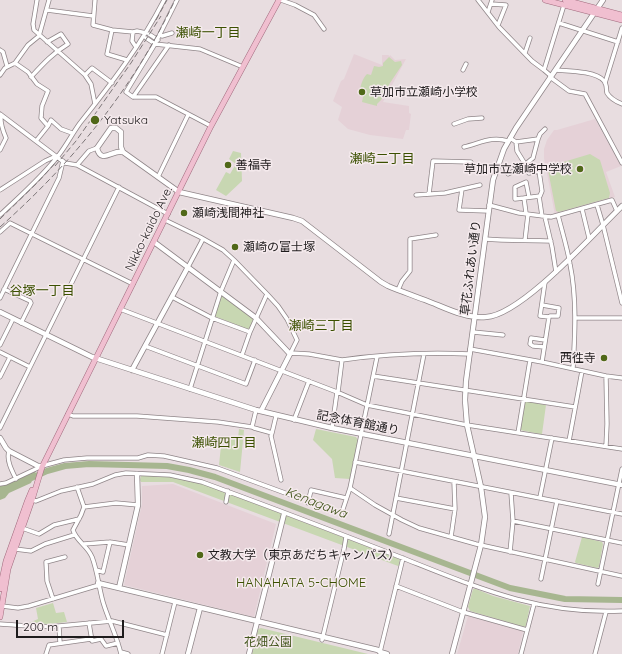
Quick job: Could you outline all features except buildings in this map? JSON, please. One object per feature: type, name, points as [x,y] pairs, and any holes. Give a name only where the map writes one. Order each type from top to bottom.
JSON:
[{"type":"main road","name":"Nikko-kaido Ave.","points":[[35,485],[42,467],[211,126],[280,0]]},
{"type":"main road","points":[[545,0],[565,1],[622,20]]},
{"type":"main road","points":[[596,11],[622,15]]},
{"type":"main road","points":[[0,617],[5,562],[15,549],[32,500],[35,485]]},
{"type":"main road","points":[[0,590],[5,562],[27,502],[35,485]]},
{"type":"street","points":[[37,0],[33,27],[39,36],[85,75],[91,84],[95,104]]},
{"type":"street","points":[[0,75],[7,66],[15,63],[28,45],[39,36],[49,0]]},
{"type":"street","points":[[95,0],[92,25],[112,30],[137,31],[158,40]]},
{"type":"street","points":[[0,215],[57,157],[72,133],[112,83],[136,47],[146,35],[164,0]]},
{"type":"street","points":[[177,0],[156,44],[126,92],[133,97],[156,97],[211,126]]},
{"type":"street","points":[[280,0],[296,5],[314,15],[324,29]]},
{"type":"street","points":[[478,0],[498,25],[532,61],[569,91],[585,94],[622,163]]},
{"type":"street","name":"草花ふれあい通り","points":[[452,654],[481,545],[485,517],[481,487],[467,425],[465,390],[488,208],[495,172],[509,139],[604,0]]},
{"type":"street","points":[[544,70],[565,1]]},
{"type":"street","points":[[488,12],[491,2],[506,5],[498,25]]},
{"type":"street","points":[[47,10],[93,16]]},
{"type":"street","points":[[559,23],[618,42]]},
{"type":"street","points":[[605,83],[622,28]]},
{"type":"street","points":[[112,30],[106,54],[127,60]]},
{"type":"street","points":[[133,32],[132,41],[136,47]]},
{"type":"street","points":[[160,35],[162,36],[172,33]]},
{"type":"street","points":[[31,77],[57,51],[68,44],[61,34],[47,42]]},
{"type":"street","points":[[146,35],[156,44],[200,49],[243,67]]},
{"type":"street","points":[[525,53],[530,38]]},
{"type":"street","points":[[133,97],[169,46]]},
{"type":"street","points":[[0,50],[3,52],[7,66]]},
{"type":"street","points":[[15,63],[28,72],[37,84],[48,91],[42,106],[41,118],[48,126]]},
{"type":"street","points":[[463,70],[466,64]]},
{"type":"street","points":[[85,75],[92,68],[112,83]]},
{"type":"street","points":[[556,70],[575,71],[600,77],[605,83],[607,93],[622,104]]},
{"type":"street","points":[[0,150],[6,138],[1,127],[1,114]]},
{"type":"street","points":[[1,114],[63,162],[77,165],[168,214]]},
{"type":"street","points":[[158,177],[188,115]]},
{"type":"street","points":[[454,124],[468,119],[482,118]]},
{"type":"street","points":[[36,141],[52,120],[61,129],[72,133]]},
{"type":"street","points":[[77,165],[89,151],[97,148],[111,128],[114,127],[121,132],[121,147],[123,152]]},
{"type":"street","points":[[508,174],[533,158],[540,134],[545,129]]},
{"type":"street","points":[[464,147],[478,144],[491,138],[509,139],[516,142],[538,139]]},
{"type":"street","points":[[516,142],[517,151],[529,173],[539,171],[542,191],[539,196],[543,217],[551,241],[556,272]]},
{"type":"street","points":[[97,148],[99,154],[107,157],[116,151],[123,152],[179,192],[302,221],[381,282],[398,290],[475,317],[488,317],[504,312],[545,282],[622,206]]},
{"type":"street","points":[[0,189],[22,177],[45,161],[57,157]]},
{"type":"street","points":[[429,194],[433,161],[471,162]]},
{"type":"street","points":[[0,298],[58,178],[63,162]]},
{"type":"street","points":[[529,197],[526,182],[515,187],[515,199],[539,196]]},
{"type":"street","points":[[416,195],[480,185]]},
{"type":"street","points":[[0,428],[118,187]]},
{"type":"street","points":[[462,189],[459,210],[488,208],[527,213],[543,217],[558,215],[612,200],[617,211]]},
{"type":"street","points":[[524,198],[527,213],[525,240]]},
{"type":"street","points":[[597,205],[621,289],[622,303]]},
{"type":"street","points":[[582,209],[589,238]]},
{"type":"street","points":[[558,215],[569,259],[573,289],[575,318],[573,369]]},
{"type":"street","points":[[165,220],[223,250],[267,294],[287,319],[297,340],[252,427]]},
{"type":"street","points":[[0,232],[10,223],[133,284]]},
{"type":"street","points":[[398,290],[402,281],[410,271],[410,239],[436,235]]},
{"type":"street","points":[[132,370],[203,239]]},
{"type":"street","points":[[485,239],[506,241],[551,241]]},
{"type":"street","points":[[154,242],[256,318],[291,353],[342,360],[470,352],[542,362],[622,378]]},
{"type":"street","points":[[190,389],[221,291],[234,260]]},
{"type":"street","points":[[542,305],[559,308],[558,316],[540,316],[545,282]]},
{"type":"street","points":[[4,289],[30,301],[21,322]]},
{"type":"street","points":[[242,355],[250,332],[267,294]]},
{"type":"street","points":[[172,297],[212,318],[250,332]]},
{"type":"street","points":[[120,309],[338,392],[367,405],[467,425],[622,449]]},
{"type":"street","name":"記念体育館通り","points":[[0,312],[96,359],[276,416],[620,485]]},
{"type":"street","points":[[542,362],[549,317]]},
{"type":"street","points":[[0,345],[13,318]]},
{"type":"street","points":[[575,318],[622,318]]},
{"type":"street","points":[[473,332],[503,335]]},
{"type":"street","points":[[544,347],[532,346],[530,344],[531,338],[546,340]]},
{"type":"street","points":[[145,346],[246,384],[255,360]]},
{"type":"street","points":[[0,352],[30,367]]},
{"type":"street","points":[[389,534],[424,354]]},
{"type":"street","points":[[0,377],[10,357]]},
{"type":"street","points":[[341,515],[350,488],[377,357]]},
{"type":"street","points":[[332,428],[342,360]]},
{"type":"street","points":[[518,433],[530,360]]},
{"type":"street","points":[[569,441],[582,371]]},
{"type":"street","points":[[373,376],[575,407]]},
{"type":"street","points":[[606,376],[606,446]]},
{"type":"street","points":[[294,420],[309,381]]},
{"type":"street","points":[[68,414],[73,416],[137,416],[218,422],[252,427],[272,433]]},
{"type":"street","points":[[276,416],[271,436],[281,480]]},
{"type":"street","points":[[0,438],[6,448],[10,451],[42,467]]},
{"type":"street","points":[[540,498],[552,438]]},
{"type":"street","points":[[10,451],[8,455],[9,461],[16,479]]},
{"type":"street","points":[[0,484],[64,460],[81,458],[138,458],[148,455],[164,456],[218,468],[296,497]]},
{"type":"street","points":[[355,462],[622,514]]},
{"type":"street","points":[[598,584],[620,485],[622,468]]},
{"type":"street","points":[[32,500],[36,501],[61,491],[93,484],[120,474],[170,475],[183,477],[228,491],[284,514],[512,599],[565,609],[606,612],[622,611]]},
{"type":"street","points":[[119,588],[138,505],[137,474]]},
{"type":"street","points":[[451,537],[455,508],[454,482]]},
{"type":"street","points":[[78,487],[84,507],[73,530],[74,535],[90,552],[109,621],[121,653],[128,654]]},
{"type":"street","points":[[350,488],[375,505],[419,528],[510,552],[600,570],[622,576]]},
{"type":"street","points":[[308,503],[311,490],[346,498]]},
{"type":"street","points":[[226,502],[228,491]]},
{"type":"street","points":[[510,552],[513,521],[511,493]]},
{"type":"street","points":[[396,498],[455,508]]},
{"type":"street","points":[[541,579],[557,501]]},
{"type":"street","points":[[84,507],[116,503],[138,505]]},
{"type":"street","points":[[249,654],[284,514]]},
{"type":"street","points":[[22,528],[39,534],[54,525],[79,519]]},
{"type":"street","points":[[513,521],[622,544]]},
{"type":"street","points":[[15,549],[31,551],[45,544],[74,535]]},
{"type":"street","points":[[322,638],[346,537]]},
{"type":"street","points":[[84,544],[110,542],[129,545]]},
{"type":"street","points":[[96,570],[103,572],[110,542]]},
{"type":"street","points":[[53,599],[47,581],[46,562],[65,557]]},
{"type":"street","points":[[379,653],[402,558]]},
{"type":"street","points":[[2,606],[18,608],[53,599],[98,584],[200,608],[202,610],[378,650],[379,653],[387,654]]},
{"type":"street","points":[[396,586],[463,612],[527,630]]},
{"type":"street","points":[[162,654],[175,602]]},
{"type":"street","points":[[520,654],[534,604]]},
{"type":"street","points":[[188,654],[200,608]]},
{"type":"street","points":[[595,654],[606,612]]},
{"type":"street","points":[[0,624],[59,626],[109,621],[167,635]]},
{"type":"street","points":[[89,623],[91,639]]},
{"type":"street","points":[[59,626],[60,643]]},
{"type":"street","points":[[46,654],[49,645],[60,643],[101,639],[106,646],[118,643]]},
{"type":"shaded area","name":"草加市立瀬崎小学校","points":[[354,54],[382,65],[382,55],[390,55],[395,60],[406,59],[383,102],[409,106],[409,113],[411,114],[409,130],[406,130],[403,139],[370,135],[348,129],[338,120],[342,107],[333,101]]},
{"type":"shaded area","name":"草加市立瀬崎中学校","points":[[595,119],[621,166],[606,172],[615,197],[555,215],[544,158],[544,149],[547,140],[554,130]]},
{"type":"shaded area","points":[[36,471],[31,483],[9,493],[5,498],[0,500],[0,485]]},
{"type":"shaded area","name":"文教大学（東京あだちキャンパス）","points":[[173,484],[276,524],[254,617],[124,585],[142,504],[142,486]]},
{"type":"shaded area","points":[[468,616],[523,631],[518,654],[457,654]]},
{"type":"green space","points":[[389,57],[395,62],[401,61],[402,65],[381,100],[377,106],[362,102],[363,97],[360,96],[361,84],[367,74],[371,75],[374,66],[383,66],[383,63]]},
{"type":"green space","points":[[233,151],[241,153],[242,181],[226,196],[216,190],[226,172],[230,174],[236,164],[229,159]]},
{"type":"green space","points":[[590,154],[600,160],[610,193],[609,198],[559,212],[556,211],[548,170],[550,166]]},
{"type":"green space","points":[[221,295],[254,318],[249,330],[214,316]]},
{"type":"green space","points":[[526,401],[546,405],[542,434],[520,430]]},
{"type":"green space","points":[[239,429],[244,430],[240,472],[219,465],[222,436],[238,438]]},
{"type":"green space","points":[[316,429],[356,437],[358,440],[350,479],[335,478],[332,459],[313,440]]},
{"type":"green space","points":[[141,475],[171,477],[204,484],[400,559],[399,565],[398,566],[173,482],[141,482]]},
{"type":"green space","points":[[582,537],[602,542],[603,544],[599,567],[597,568],[575,562]]},
{"type":"green space","points":[[473,589],[530,606],[526,626],[524,627],[470,611],[468,607]]},
{"type":"green space","points":[[53,603],[56,613],[64,612],[67,622],[48,624],[29,623],[38,619],[36,608]]},
{"type":"green space","name":"花畑公園","points":[[261,628],[368,654],[252,654],[258,629]]},
{"type":"waterway","name":"Kenagawa","points":[[27,480],[47,471],[65,466],[89,464],[167,466],[189,470],[215,477],[510,588],[565,599],[622,600]]},
{"type":"railway","points":[[156,20],[167,0]]},
{"type":"railway","points":[[0,227],[52,177],[99,122],[140,64],[175,0]]},
{"type":"railway","points":[[55,166],[76,141],[131,63],[161,16]]},
{"type":"railway","points":[[0,219],[58,160]]},
{"type":"place","name":"草加市立瀬崎小学校","points":[[362,92]]},
{"type":"place","name":"Yatsuka","points":[[95,120]]},
{"type":"place","name":"善福寺","points":[[228,165]]},
{"type":"place","name":"草加市立瀬崎中学校","points":[[580,169]]},
{"type":"place","name":"瀬崎浅間神社","points":[[184,213]]},
{"type":"place","name":"瀬崎の富士塚","points":[[235,247]]},
{"type":"place","name":"西徃寺","points":[[604,358]]},
{"type":"place","name":"文教大学（東京あだちキャンパス）","points":[[200,555]]},
{"type":"district","name":"瀬崎一丁目","points":[[208,33]]},
{"type":"district","name":"瀬崎二丁目","points":[[382,159]]},
{"type":"district","name":"谷塚一丁目","points":[[42,291]]},
{"type":"district","name":"瀬崎三丁目","points":[[321,326]]},
{"type":"district","name":"瀬崎四丁目","points":[[224,443]]},
{"type":"district","name":"HANAHATA 5-CHOME","points":[[301,583]]}]
